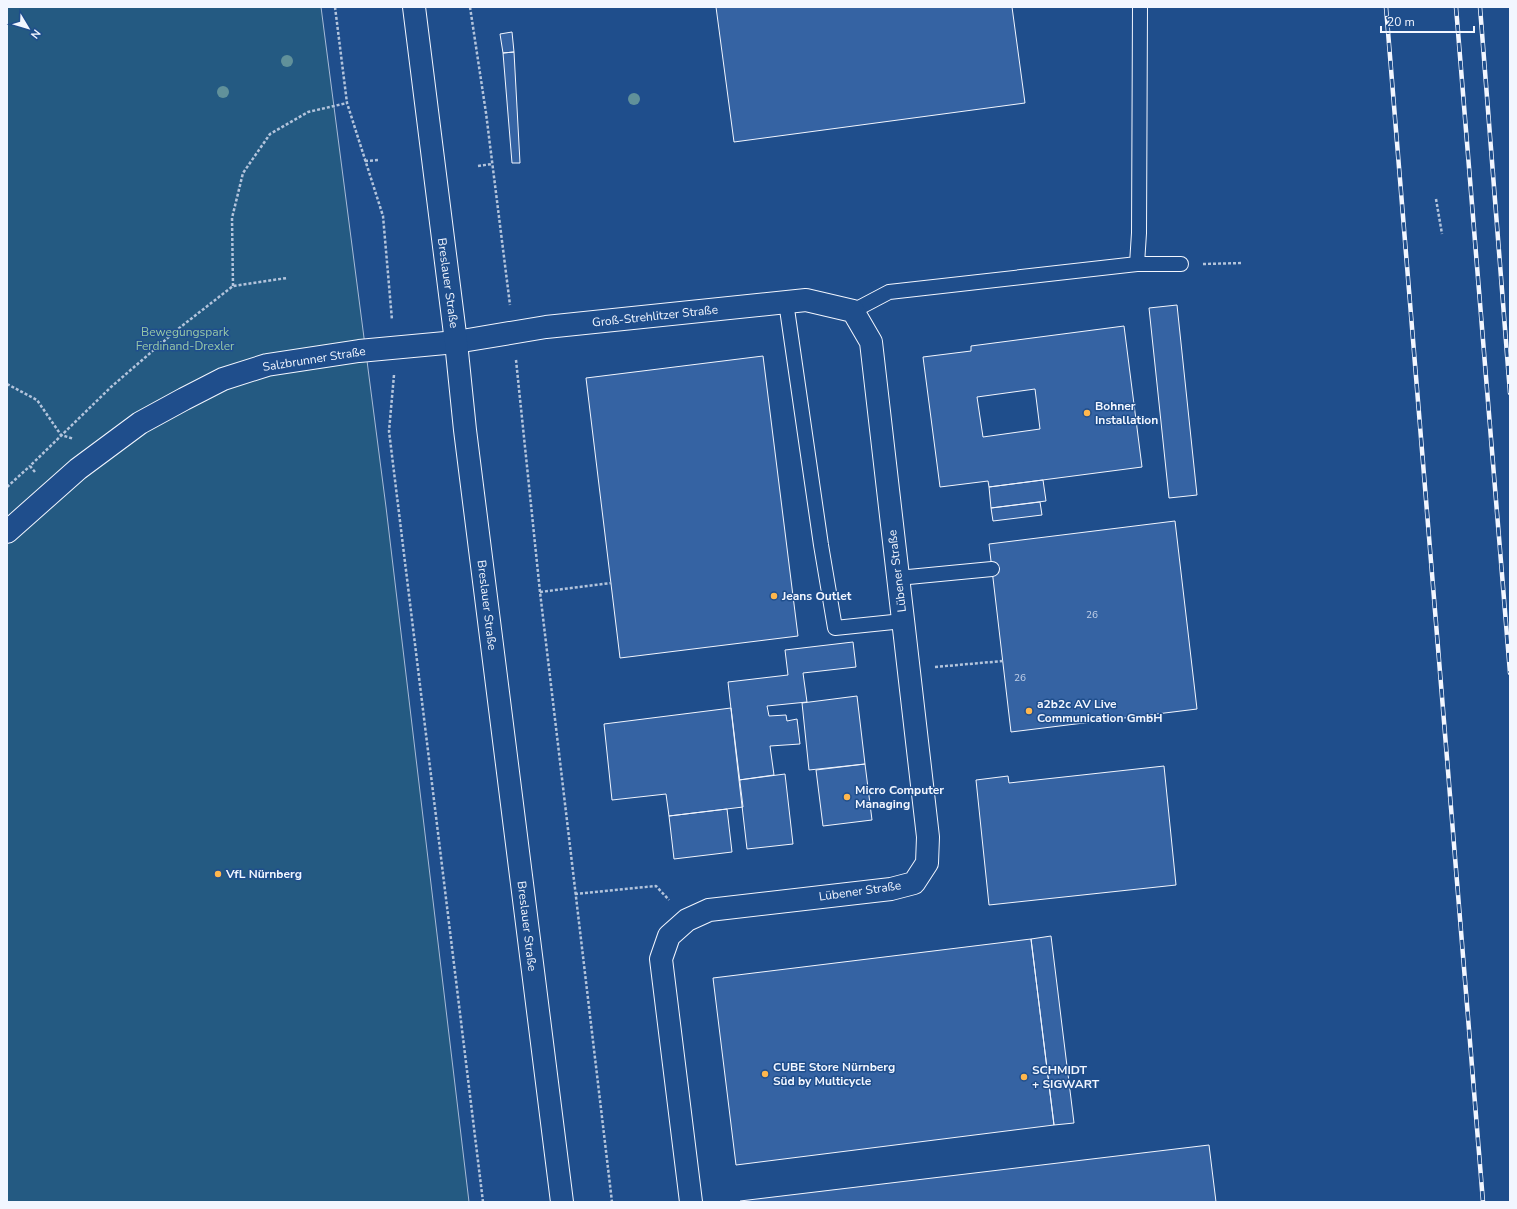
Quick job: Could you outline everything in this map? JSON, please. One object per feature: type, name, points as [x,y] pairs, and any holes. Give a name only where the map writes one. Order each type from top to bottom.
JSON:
[{"type":"street","name":"Breslauer Straße","points":[[414,7],[456,342],[465,430],[562,1202]]},
{"type":"street","name":"Groß-Strehlitzer Straße","points":[[456,342],[546,327],[806,300],[853,312]]},
{"type":"street","name":"Lübener Straße","points":[[691,1202],[661,959],[669,936],[687,920],[709,910],[891,889],[914,883],[928,863],[928,837],[871,342],[853,312]]},
{"type":"street","name":"Salzbrunner Straße","points":[[7,532],[78,469],[140,423],[223,379],[267,365],[359,351],[456,342]]},
{"type":"lane","points":[[1137,264],[1139,233],[1140,7]]},
{"type":"lane","points":[[853,312],[889,292],[1137,264],[1181,264]]},
{"type":"lane","points":[[786,302],[834,628],[903,621]]},
{"type":"lane","points":[[898,578],[992,568]]},
{"type":"path","points":[[335,7],[347,103],[382,216],[396,348],[389,431],[483,1202]]},
{"type":"path","points":[[470,7],[514,332],[540,592],[612,1202]]},
{"type":"path","points":[[233,286],[232,218],[243,173],[270,134],[308,112],[347,103]]},
{"type":"path","points":[[365,161],[379,160]]},
{"type":"path","points":[[478,166],[492,164]]},
{"type":"path","points":[[1436,199],[1442,234]]},
{"type":"path","points":[[1181,264],[1243,263]]},
{"type":"path","points":[[7,487],[111,387],[167,339],[233,286],[287,278]]},
{"type":"path","points":[[7,384],[37,400],[61,435]]},
{"type":"path","points":[[30,466],[52,493]]},
{"type":"path","points":[[540,592],[611,583]]},
{"type":"path","points":[[908,669],[1003,661]]},
{"type":"path","points":[[575,894],[656,886],[687,920]]},
{"type":"green space","name":"VfL Nürnberg","points":[[7,7],[321,7],[386,507],[469,1202],[7,1202]]},
{"type":"building","points":[[716,7],[1012,7],[1025,103],[734,142]]},
{"type":"building","points":[[512,32],[514,52],[503,53],[500,34]]},
{"type":"building","points":[[514,52],[520,163],[512,163],[503,53]]},
{"type":"building","points":[[1177,305],[1197,495],[1169,498],[1149,308]]},
{"type":"building","name":"Bohner Installation","points":[[1124,326],[1142,467],[989,487],[988,481],[940,487],[923,357],[971,351],[971,346]],"holes":[[[1035,389],[1040,429],[983,437],[977,397]]]},
{"type":"building","points":[[763,356],[798,636],[620,658],[586,378]]},
{"type":"building","points":[[1043,480],[1046,501],[991,508],[989,487]]},
{"type":"building","points":[[1040,502],[1042,515],[993,521],[991,508]]},
{"type":"building","points":[[1175,521],[1197,709],[1011,732],[989,544]]},
{"type":"building","points":[[853,642],[856,667],[803,673],[807,702],[767,706],[769,716],[786,715],[787,721],[797,719],[800,744],[770,746],[774,775],[739,780],[728,682],[788,675],[785,650]]},
{"type":"building","points":[[857,696],[865,764],[809,770],[802,703]]},
{"type":"building","points":[[731,708],[743,807],[669,816],[666,794],[612,800],[604,724]]},
{"type":"building","points":[[865,764],[872,820],[823,826],[816,770]]},
{"type":"building","points":[[1164,766],[1176,885],[989,905],[976,780],[1008,776],[1009,783]]},
{"type":"building","points":[[785,774],[793,844],[747,849],[739,780]]},
{"type":"building","points":[[727,809],[732,852],[674,859],[669,816]]},
{"type":"building","points":[[1051,936],[1074,1123],[1054,1125],[1031,939]]},
{"type":"building","points":[[1031,939],[1054,1125],[736,1165],[713,978]]},
{"type":"building","points":[[1209,1145],[1216,1202],[740,1202],[740,1201]]},
{"type":"railway","points":[[1386,7],[1483,1202]]},
{"type":"railway","points":[[1456,7],[1510,673]]},
{"type":"railway","points":[[1480,7],[1510,393]]},
{"type":"place","name":"Bohner Installation","points":[[1087,413]]},
{"type":"place","name":"Jeans Outlet","points":[[774,596]]},
{"type":"place","name":"a2b2c AV Live Communication GmbH","points":[[1029,711]]},
{"type":"place","name":"Micro Computer Managing","points":[[847,797]]},
{"type":"place","name":"VfL Nürnberg","points":[[218,874]]},
{"type":"place","name":"CUBE Store Nürnberg Süd by Multicycle","points":[[765,1074]]},
{"type":"place","name":"SCHMIDT + SIGWART","points":[[1024,1077]]},
{"type":"park label","name":"Bewegungspark Ferdinand-Drexler","points":[[185,339]]}]
